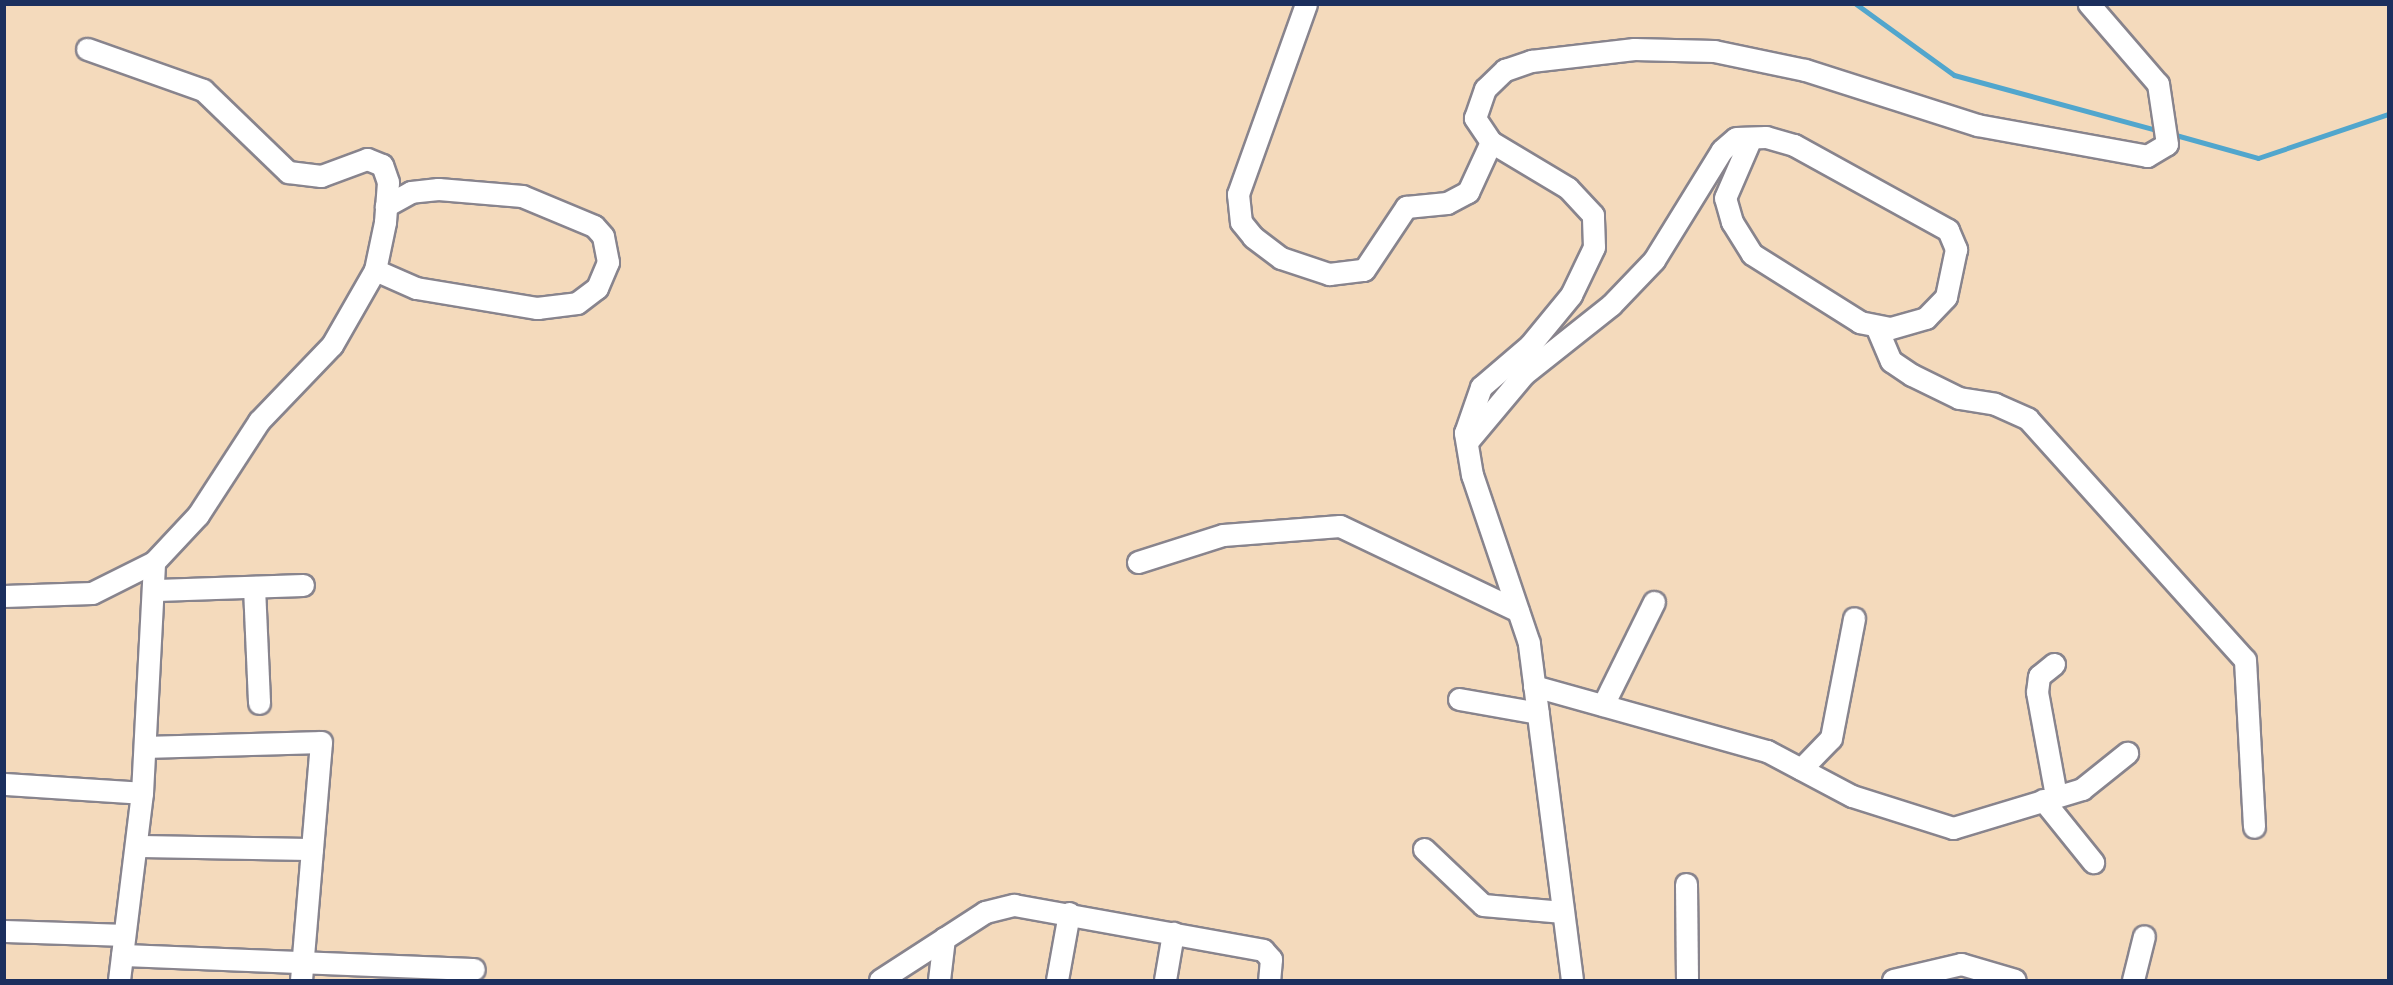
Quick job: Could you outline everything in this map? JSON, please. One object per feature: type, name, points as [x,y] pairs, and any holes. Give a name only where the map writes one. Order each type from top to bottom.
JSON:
[{"type":"street","points":[[1306,4],[1238,194],[1241,222],[1281,258],[1329,274],[1364,270],[1406,207],[1447,203],[1468,192],[1491,142]]},
{"type":"street","points":[[1572,981],[1534,686],[1518,611],[1472,475],[1467,442],[1481,387],[1530,345],[1571,295],[1594,247],[1593,215],[1568,188],[1491,142],[1475,117],[1485,89],[1505,70],[1530,61],[1634,49],[1714,51],[1805,70],[1977,125],[2148,156],[2167,144],[2162,123],[2158,84],[2089,4]]},
{"type":"street","points":[[4,596],[92,592],[154,562],[198,515],[259,421],[332,345],[375,270],[386,206],[388,182],[382,165],[367,159],[321,176],[288,172],[203,90],[87,49]]},
{"type":"street","points":[[1467,442],[1524,374],[1611,305],[1654,260],[1722,150],[1736,138],[1751,138],[1794,145],[1948,230],[1956,249],[1946,297],[1926,318],[1890,328],[1876,326],[1860,322],[1752,254],[1732,222],[1725,198],[1751,138]]},
{"type":"street","points":[[375,270],[416,288],[537,308],[577,303],[597,288],[608,262],[603,236],[594,226],[522,196],[438,189],[411,192],[386,206]]},
{"type":"street","points":[[1876,326],[1891,361],[1912,375],[1959,398],[1995,404],[2028,420],[2245,660],[2254,827]]},
{"type":"street","points":[[1138,562],[1223,535],[1340,526],[1518,611]]},
{"type":"street","points":[[119,981],[142,793],[157,590],[154,562]]},
{"type":"street","points":[[157,590],[303,585]]},
{"type":"street","points":[[254,587],[259,703]]},
{"type":"street","points":[[1603,705],[1654,602]]},
{"type":"street","points":[[1801,769],[1831,738],[1854,618]]},
{"type":"street","points":[[2054,664],[2039,676],[2037,692],[2049,798],[2093,862]]},
{"type":"street","points":[[1534,686],[1767,751],[1852,796],[1953,828],[2082,789],[2127,753]]},
{"type":"street","points":[[1459,699],[1538,713]]},
{"type":"street","points":[[145,747],[321,742],[301,972]]},
{"type":"street","points":[[4,784],[142,793]]},
{"type":"street","points":[[137,846],[312,849]]},
{"type":"street","points":[[1424,849],[1483,905],[1563,912]]},
{"type":"street","points":[[1686,884],[1687,981]]},
{"type":"street","points":[[880,981],[944,938],[1001,906],[1069,913],[1263,950],[1271,959],[1269,981]]},
{"type":"street","points":[[1057,981],[1069,913]]},
{"type":"street","points":[[4,931],[122,945],[301,972],[474,969]]},
{"type":"street","points":[[1165,981],[1173,933]]},
{"type":"street","points":[[2133,981],[2144,936]]},
{"type":"street","points":[[939,981],[944,938]]},
{"type":"street","points":[[1893,981],[1961,964],[2015,981]]},
{"type":"waterway","points":[[1856,4],[1954,75],[2160,131]]},
{"type":"waterway","points":[[2172,134],[2258,158],[2388,114]]}]
